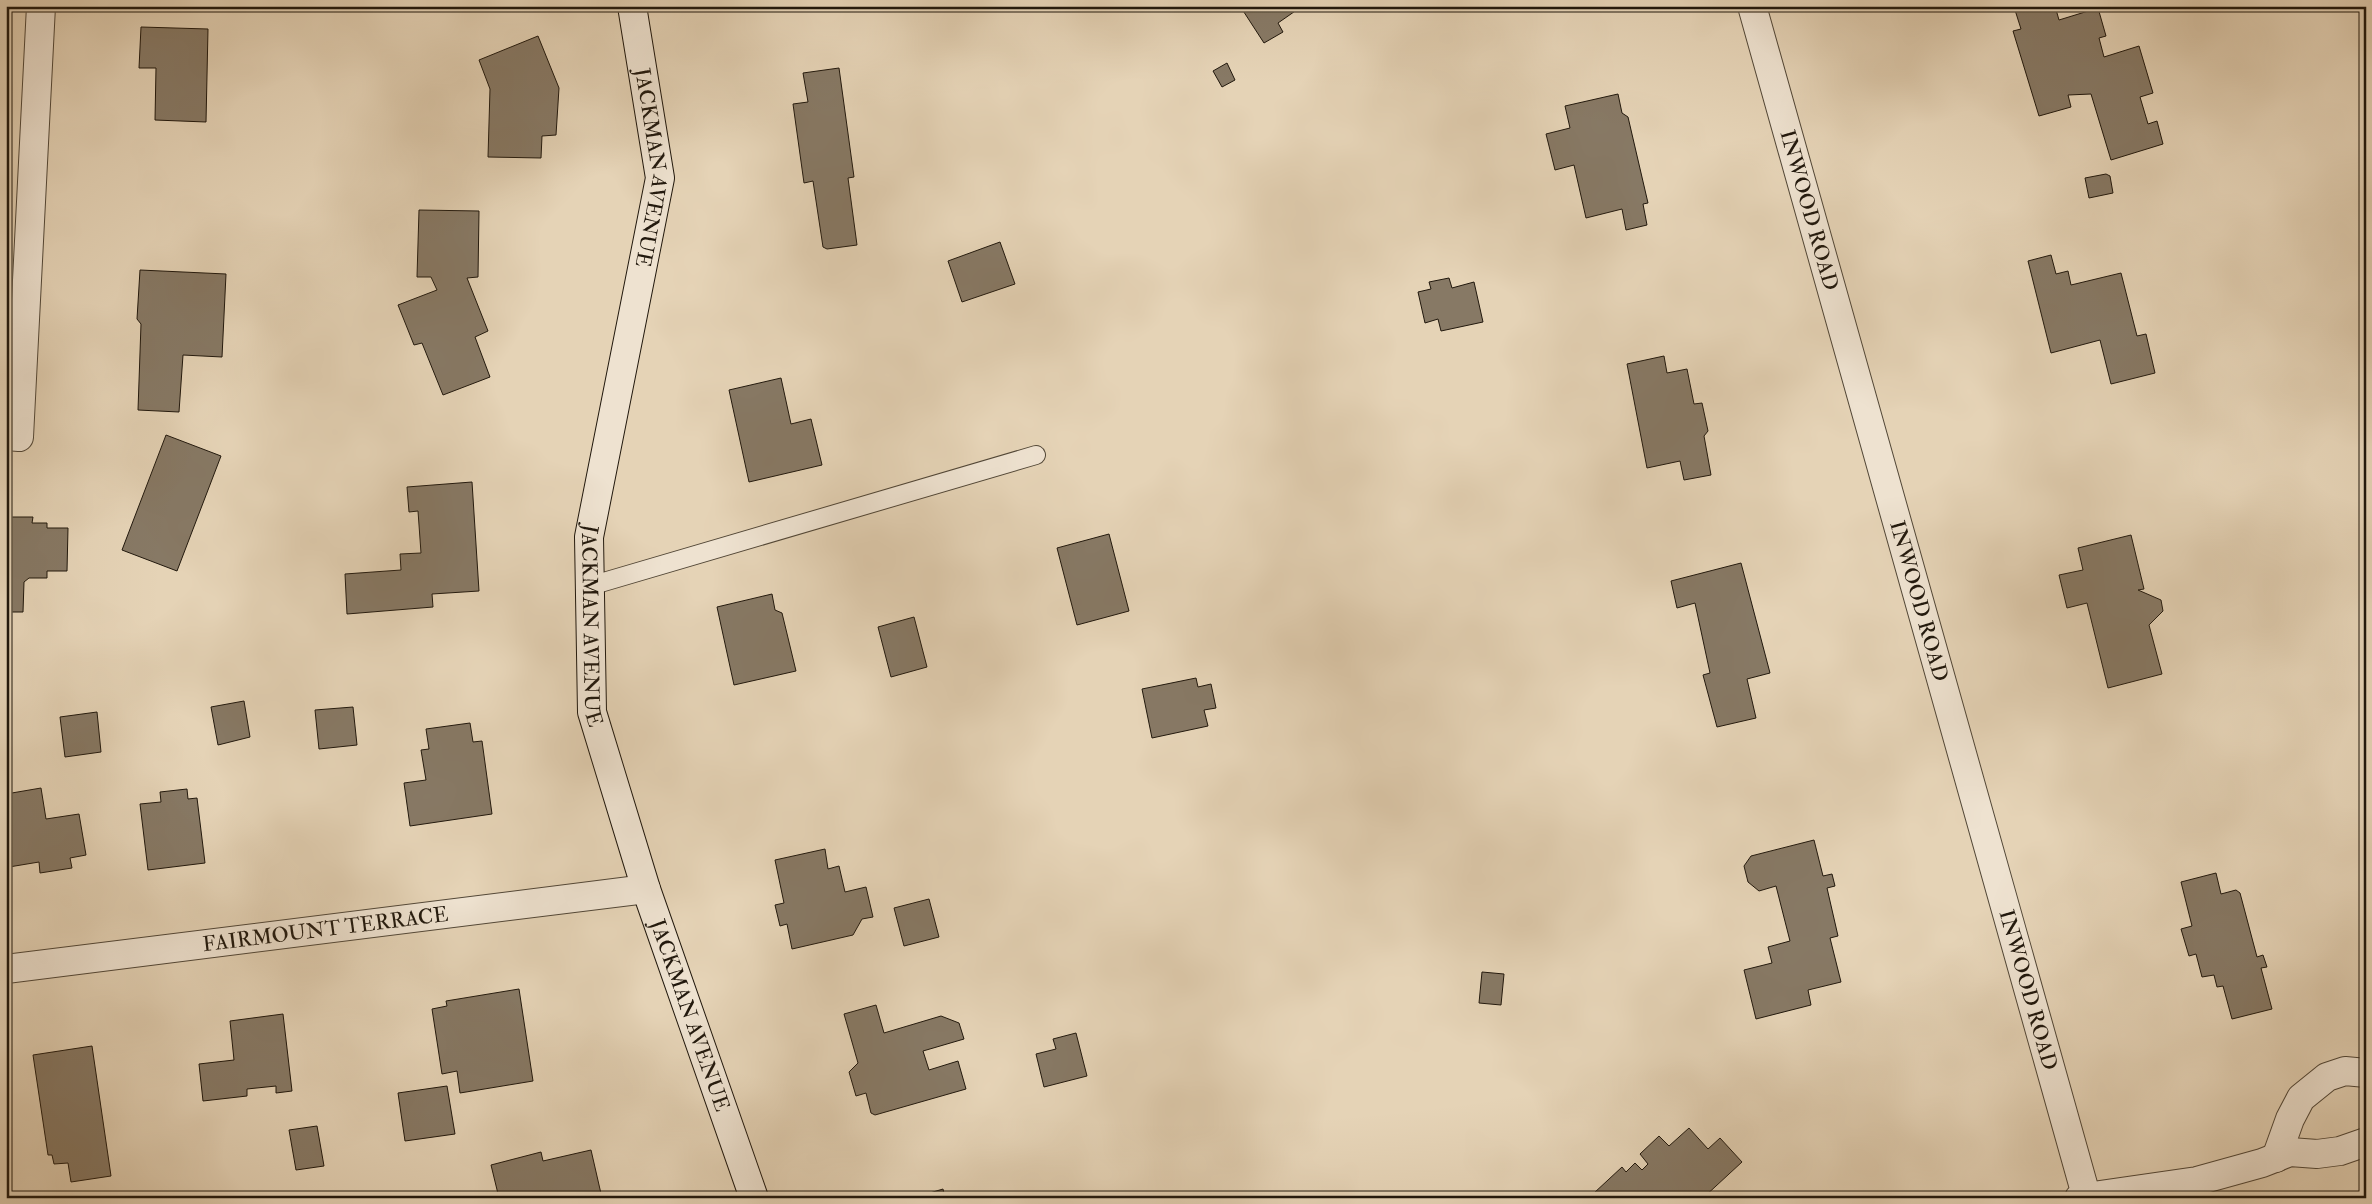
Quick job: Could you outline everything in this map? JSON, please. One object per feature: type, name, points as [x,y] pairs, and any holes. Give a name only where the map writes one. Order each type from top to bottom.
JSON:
[{"type":"street","points":[[6,436],[19,437],[41,6]]},
{"type":"street","name":"JACKMAN AVENUE","points":[[632,6],[660,178],[589,537],[592,712],[646,890],[754,1198]]},
{"type":"street","name":"INWOOD ROAD","points":[[1752,6],[2082,1196]]},
{"type":"street","name":"FAIRMOUNT TERRACE","points":[[6,969],[646,890]]},
{"type":"street","points":[[2276,1158],[2290,1119],[2301,1098],[2327,1076],[2345,1071],[2366,1073]]},
{"type":"street","points":[[2082,1196],[2197,1181],[2276,1158],[2290,1152],[2317,1154],[2340,1151],[2366,1142]]},
{"type":"lane","points":[[590,586],[1036,455]]},
{"type":"building","points":[[1240,6],[1301,7],[1278,23],[1283,32],[1264,43]]},
{"type":"building","points":[[2027,6],[2055,6],[2059,20],[2098,8],[2106,36],[2099,38],[2104,57],[2139,46],[2153,93],[2140,97],[2148,124],[2157,121],[2163,144],[2111,160],[2091,94],[2068,95],[2071,107],[2039,116],[2013,31],[2021,29],[2015,10]]},
{"type":"building","points":[[141,27],[208,29],[206,122],[155,120],[156,68],[139,68]]},
{"type":"building","points":[[538,36],[559,88],[556,135],[542,136],[541,158],[488,157],[490,89],[479,60]]},
{"type":"building","points":[[1227,63],[1235,80],[1222,87],[1213,71]]},
{"type":"building","points":[[839,68],[854,177],[848,178],[857,245],[827,249],[823,247],[813,181],[804,183],[793,104],[808,102],[803,73]]},
{"type":"building","points":[[1618,94],[1622,113],[1628,117],[1648,203],[1643,204],[1647,225],[1626,230],[1622,209],[1586,218],[1574,165],[1555,170],[1546,134],[1570,128],[1565,106]]},
{"type":"building","points":[[2106,174],[2110,176],[2113,193],[2089,198],[2085,178]]},
{"type":"building","points":[[419,210],[479,211],[478,277],[467,278],[488,331],[475,337],[490,377],[443,395],[422,343],[414,345],[398,305],[437,290],[431,277],[417,277]]},
{"type":"building","points":[[1000,242],[1015,284],[962,302],[948,261]]},
{"type":"building","points":[[2051,255],[2056,274],[2068,271],[2071,285],[2121,273],[2137,336],[2146,334],[2155,373],[2111,384],[2100,340],[2051,353],[2028,261]]},
{"type":"building","points":[[140,270],[226,274],[222,357],[183,355],[179,412],[138,410],[141,324],[137,319]]},
{"type":"building","points":[[1449,278],[1452,288],[1474,282],[1483,322],[1441,331],[1438,319],[1425,323],[1418,292],[1431,289],[1429,282]]},
{"type":"building","points":[[1664,356],[1667,373],[1687,369],[1694,404],[1702,403],[1708,431],[1704,436],[1711,475],[1684,480],[1680,461],[1647,468],[1627,364]]},
{"type":"building","points":[[781,378],[791,424],[811,419],[822,465],[749,482],[729,390]]},
{"type":"building","points":[[166,435],[221,456],[177,571],[122,550]]},
{"type":"building","points":[[472,482],[479,591],[432,594],[433,607],[347,614],[345,574],[401,570],[400,554],[421,553],[418,511],[409,512],[407,487]]},
{"type":"building","points":[[6,517],[33,517],[32,523],[47,523],[47,528],[68,528],[67,571],[47,571],[47,578],[29,578],[24,582],[23,612],[6,612]]},
{"type":"building","points":[[1109,534],[1129,611],[1077,625],[1057,548]]},
{"type":"building","points":[[2131,535],[2144,589],[2138,590],[2161,600],[2163,611],[2149,625],[2162,674],[2108,688],[2087,603],[2067,608],[2059,575],[2083,570],[2078,548]]},
{"type":"building","points":[[1741,563],[1770,673],[1747,679],[1756,718],[1717,727],[1703,675],[1710,673],[1695,603],[1677,608],[1671,581]]},
{"type":"building","points":[[772,594],[775,610],[782,613],[796,671],[734,685],[717,607]]},
{"type":"building","points":[[914,617],[927,667],[891,677],[878,627]]},
{"type":"building","points":[[1196,678],[1198,687],[1211,684],[1216,708],[1204,710],[1208,726],[1152,738],[1142,689]]},
{"type":"building","points":[[244,701],[250,737],[218,745],[211,707]]},
{"type":"building","points":[[353,707],[357,745],[319,749],[315,710]]},
{"type":"building","points":[[97,712],[101,752],[65,757],[60,717]]},
{"type":"building","points":[[470,723],[473,742],[482,741],[492,814],[410,826],[404,783],[426,780],[421,750],[429,749],[426,729]]},
{"type":"building","points":[[41,788],[46,819],[79,814],[86,855],[70,858],[72,868],[40,873],[39,862],[9,867],[6,849],[6,826],[9,826],[6,794]]},
{"type":"building","points":[[187,789],[188,799],[197,798],[205,863],[148,870],[140,804],[161,802],[160,792]]},
{"type":"building","points":[[1814,840],[1823,876],[1832,874],[1835,886],[1827,888],[1838,936],[1830,938],[1841,982],[1808,990],[1811,1005],[1756,1019],[1744,970],[1772,963],[1768,947],[1790,941],[1776,886],[1759,891],[1748,882],[1744,866],[1751,856]]},
{"type":"building","points":[[825,849],[828,869],[839,866],[845,892],[866,887],[873,917],[862,919],[853,935],[792,949],[787,924],[780,926],[775,905],[784,903],[775,860]]},
{"type":"building","points":[[2216,873],[2221,894],[2236,890],[2240,893],[2257,957],[2263,955],[2267,967],[2261,968],[2272,1009],[2232,1019],[2223,986],[2217,987],[2214,975],[2202,977],[2196,954],[2189,956],[2181,929],[2192,926],[2181,882]]},
{"type":"building","points":[[929,899],[939,937],[904,946],[894,908]]},
{"type":"building","points":[[1482,972],[1504,974],[1501,1005],[1479,1003]]},
{"type":"building","points":[[519,989],[533,1081],[460,1093],[457,1071],[442,1074],[432,1009],[447,1006],[446,1001]]},
{"type":"building","points":[[876,1005],[884,1033],[941,1016],[959,1023],[964,1039],[923,1051],[929,1070],[958,1061],[966,1089],[875,1115],[871,1113],[866,1093],[856,1096],[849,1072],[858,1063],[844,1014]]},
{"type":"building","points":[[283,1014],[292,1091],[276,1093],[276,1086],[247,1089],[247,1096],[203,1101],[199,1064],[234,1060],[230,1021]]},
{"type":"building","points":[[1076,1033],[1087,1076],[1044,1087],[1036,1054],[1056,1049],[1053,1039]]},
{"type":"building","points":[[92,1046],[111,1176],[71,1182],[68,1163],[54,1164],[52,1155],[48,1155],[33,1055]]},
{"type":"building","points":[[447,1086],[455,1134],[405,1141],[398,1093]]},
{"type":"building","points":[[317,1126],[324,1166],[296,1170],[289,1130]]},
{"type":"building","points":[[1689,1128],[1708,1149],[1720,1138],[1742,1162],[1703,1198],[1599,1198],[1594,1193],[1622,1167],[1626,1172],[1635,1163],[1642,1170],[1648,1164],[1640,1154],[1659,1136],[1669,1146]]},
{"type":"building","points":[[591,1150],[602,1198],[499,1198],[491,1165],[541,1152],[543,1161]]},
{"type":"building","points":[[943,1189],[945,1198],[913,1198]]}]
